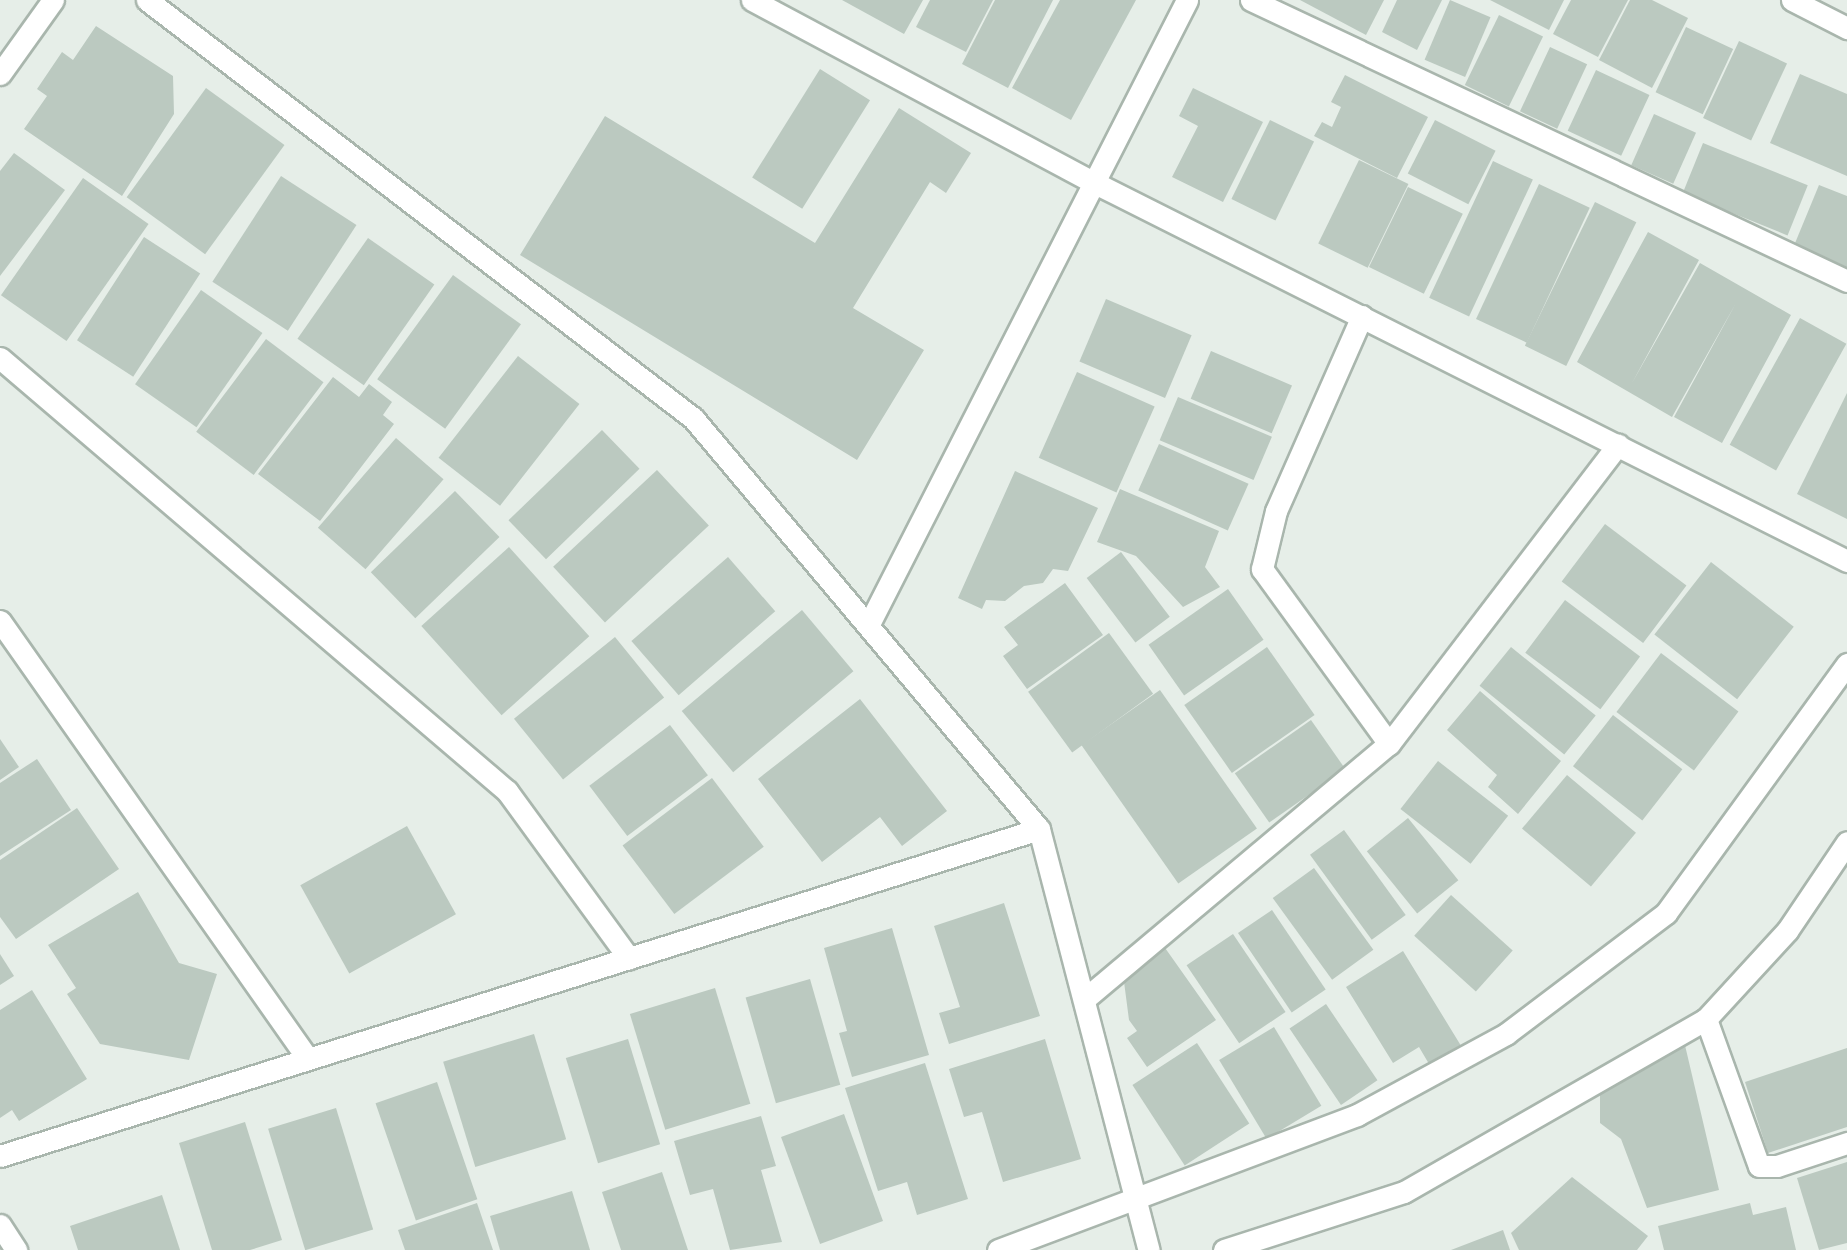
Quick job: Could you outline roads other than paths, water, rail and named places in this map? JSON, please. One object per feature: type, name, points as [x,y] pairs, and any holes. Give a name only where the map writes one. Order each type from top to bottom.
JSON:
[{"type":"street","points":[[0,74],[53,0]]},
{"type":"street","points":[[146,0],[693,418],[870,622],[1039,829],[1087,998],[1149,1250]]},
{"type":"street","points":[[752,0],[1095,183],[1847,561]]},
{"type":"street","points":[[870,622],[1187,0]]},
{"type":"street","points":[[1251,0],[1847,281]]},
{"type":"street","points":[[1792,0],[1847,28]]},
{"type":"street","points":[[1362,316],[1276,511],[1262,569],[1389,744]]},
{"type":"street","points":[[0,358],[506,791],[629,958]]},
{"type":"street","points":[[1087,998],[1389,744],[1618,444]]},
{"type":"street","points":[[0,621],[308,1059]]},
{"type":"street","points":[[998,1250],[1136,1203],[1357,1115],[1506,1034],[1665,913],[1847,664]]},
{"type":"street","points":[[0,1156],[1039,829]]},
{"type":"street","points":[[1224,1250],[1404,1192],[1706,1019],[1787,931],[1847,842]]},
{"type":"street","points":[[1706,1019],[1759,1166],[1777,1166],[1847,1143]]},
{"type":"street","points":[[0,1225],[16,1250]]}]
